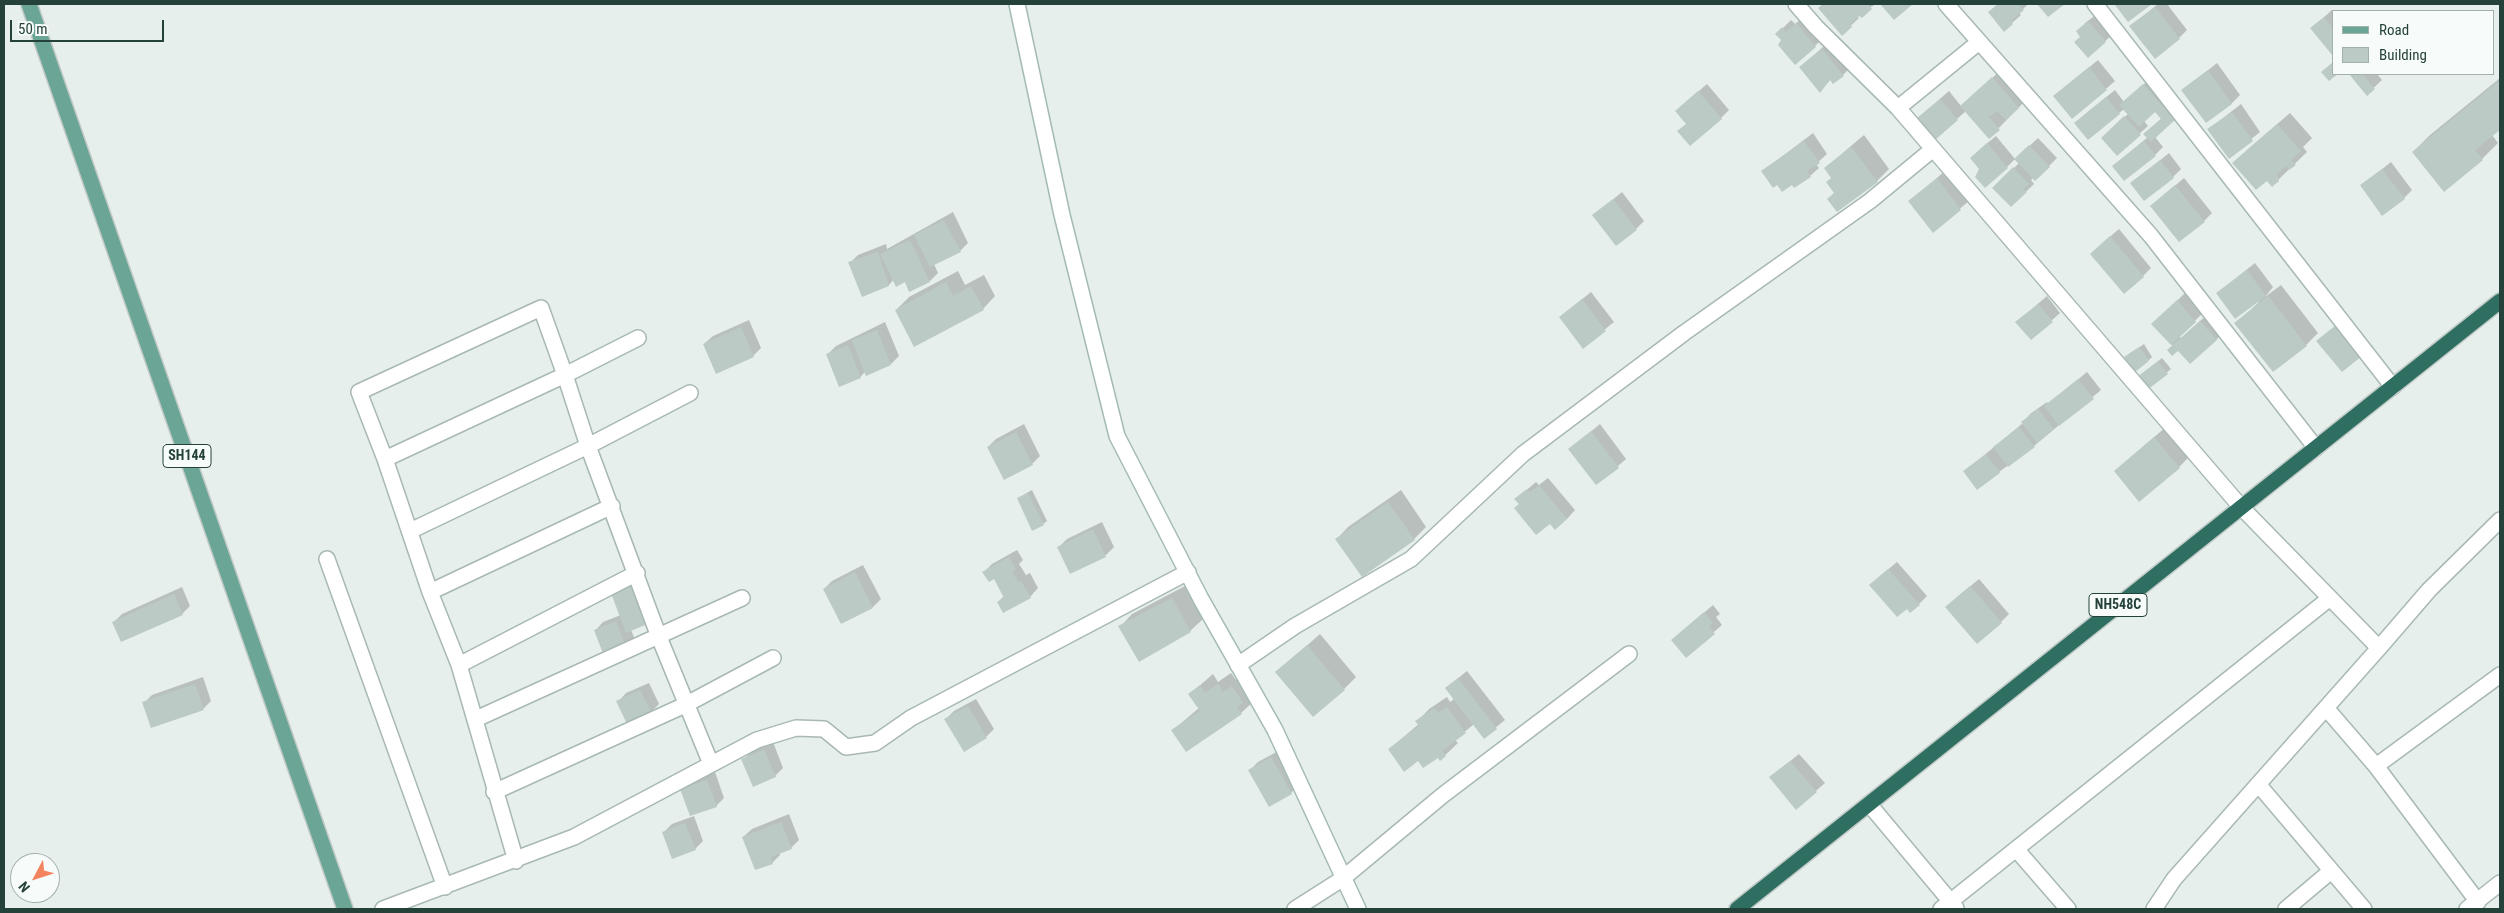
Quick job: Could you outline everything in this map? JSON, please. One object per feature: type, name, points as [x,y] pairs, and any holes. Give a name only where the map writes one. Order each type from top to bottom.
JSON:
[{"type":"highway","name":"NH548C","points":[[1737,909],[2500,301]]},
{"type":"main road","name":"SH144","points":[[29,4],[345,909]]},
{"type":"street","points":[[1016,4],[1062,215],[1117,436],[1188,572],[1275,730],[1342,879],[1358,909]]},
{"type":"street","points":[[1796,4],[1816,27],[1898,108],[2242,507],[2379,648]]},
{"type":"street","points":[[1946,4],[2151,236],[2316,448]]},
{"type":"street","points":[[2095,4],[2393,387]]},
{"type":"street","points":[[1898,108],[1979,42]]},
{"type":"street","points":[[1238,665],[1295,626],[1411,559],[1522,454],[1684,333],[1870,201],[1933,149]]},
{"type":"street","points":[[516,861],[494,792],[476,720],[459,665],[430,592],[385,459],[359,392],[542,308],[588,446],[637,572],[685,705],[710,764]]},
{"type":"street","points":[[385,459],[564,376],[638,338]]},
{"type":"street","points":[[410,531],[588,446],[690,392]]},
{"type":"street","points":[[430,592],[612,506]]},
{"type":"street","points":[[2154,909],[2174,878],[2429,590],[2500,520]]},
{"type":"street","points":[[328,559],[445,887]]},
{"type":"street","points":[[459,665],[637,572]]},
{"type":"street","points":[[384,909],[516,861],[574,837],[757,740],[796,728],[824,729],[846,747],[875,743],[912,718],[1188,572]]},
{"type":"street","points":[[476,720],[742,598]]},
{"type":"street","points":[[1869,804],[1949,907],[2016,849],[2330,598]]},
{"type":"street","points":[[1295,909],[1342,879],[1444,795],[1629,654]]},
{"type":"street","points":[[494,792],[685,705],[773,658]]},
{"type":"street","points":[[2376,766],[2500,675]]},
{"type":"street","points":[[2326,708],[2376,766],[2473,905],[2500,883]]},
{"type":"street","points":[[2258,784],[2364,909]]},
{"type":"street","points":[[2016,849],[2068,909]]},
{"type":"street","points":[[2286,909],[2331,871]]},
{"type":"building","points":[[1823,4],[1868,4],[1872,9],[1862,18],[1859,16],[1850,24],[1852,27],[1842,36],[1818,8]]},
{"type":"building","points":[[1880,4],[1913,4],[1894,20]]},
{"type":"building","points":[[1998,4],[2018,4],[2024,10],[2011,21],[2013,24],[2004,32],[1988,12]]},
{"type":"building","points":[[2037,4],[2065,4],[2048,17]]},
{"type":"building","points":[[2152,4],[2128,22],[2115,5]]},
{"type":"building","points":[[2155,7],[2180,39],[2155,59],[2129,26]]},
{"type":"building","points":[[2324,17],[2332,27],[2332,55],[2310,28]]},
{"type":"building","points":[[2088,21],[2106,42],[2088,58],[2074,42],[2080,37],[2076,31]]},
{"type":"building","points":[[1796,23],[1816,47],[1795,65],[1778,45],[1781,40],[1775,34],[1782,27],[1786,32]]},
{"type":"building","points":[[1822,49],[1844,76],[1833,84],[1830,80],[1820,93],[1799,67]]},
{"type":"building","points":[[2332,63],[2332,75],[2337,75],[2329,81],[2321,72]]},
{"type":"building","points":[[2089,67],[2107,90],[2072,119],[2053,96]]},
{"type":"building","points":[[2208,70],[2232,104],[2206,123],[2181,90]]},
{"type":"building","points":[[2350,75],[2363,75],[2375,89],[2367,96]]},
{"type":"building","points":[[1992,77],[2019,108],[2006,120],[1997,111],[1989,117],[2000,130],[1989,139],[1960,106]]},
{"type":"building","points":[[2500,80],[2500,130],[2475,150],[2483,160],[2444,192],[2412,152]]},
{"type":"building","points":[[2143,84],[2175,120],[2151,142],[2143,134],[2161,119],[2155,112],[2139,127],[2119,105]]},
{"type":"building","points":[[1698,91],[1722,119],[1690,146],[1677,131],[1686,124],[1675,111]]},
{"type":"building","points":[[2106,97],[2120,114],[2088,140],[2074,123]]},
{"type":"building","points":[[1940,99],[1958,120],[1935,140],[1917,118]]},
{"type":"building","points":[[2232,112],[2253,141],[2229,159],[2207,129]]},
{"type":"building","points":[[2124,116],[2141,135],[2117,156],[2101,138]]},
{"type":"building","points":[[2277,124],[2301,151],[2291,160],[2296,165],[2289,170],[2286,166],[2277,174],[2279,181],[2272,187],[2267,181],[2256,190],[2232,163]]},
{"type":"building","points":[[1804,141],[1820,163],[1807,171],[1811,177],[1794,188],[1792,185],[1782,192],[1777,185],[1773,188],[1761,171]]},
{"type":"building","points":[[2144,141],[2156,156],[2124,181],[2112,166]]},
{"type":"building","points":[[1987,143],[2008,168],[1985,188],[1975,177],[1979,169],[1970,158]]},
{"type":"building","points":[[2029,145],[2050,167],[2035,181],[2014,159]]},
{"type":"building","points":[[1851,147],[1878,182],[1837,212],[1827,199],[1834,193],[1826,182],[1831,178],[1824,168]]},
{"type":"building","points":[[2160,160],[2174,178],[2144,201],[2130,183]]},
{"type":"building","points":[[2013,167],[2029,184],[2023,189],[2027,192],[2011,207],[1992,188]]},
{"type":"building","points":[[2382,169],[2405,199],[2382,216],[2360,185]]},
{"type":"building","points":[[1937,178],[1961,210],[1933,233],[1908,201]]},
{"type":"building","points":[[2175,185],[2205,222],[2179,242],[2150,206]]},
{"type":"building","points":[[1613,199],[1637,230],[1616,246],[1592,215]]},
{"type":"building","points":[[944,220],[961,252],[930,267],[914,235]]},
{"type":"building","points":[[2110,236],[2144,277],[2124,294],[2090,254]]},
{"type":"building","points":[[910,240],[930,282],[909,292],[905,282],[896,287],[880,254]]},
{"type":"building","points":[[878,252],[889,286],[862,297],[848,262]]},
{"type":"building","points":[[2247,270],[2266,296],[2235,319],[2216,293]]},
{"type":"building","points":[[946,282],[953,296],[971,286],[984,310],[914,347],[895,310]]},
{"type":"building","points":[[2268,296],[2307,346],[2273,372],[2234,323]]},
{"type":"building","points":[[1582,299],[1606,331],[1583,349],[1559,317]]},
{"type":"building","points":[[2177,300],[2196,322],[2171,345],[2151,324]]},
{"type":"building","points":[[2038,304],[2053,322],[2031,340],[2015,322]]},
{"type":"building","points":[[2200,321],[2217,340],[2190,364],[2178,351],[2172,356],[2167,350]]},
{"type":"building","points":[[2336,325],[2362,356],[2342,372],[2316,341]]},
{"type":"building","points":[[741,327],[754,357],[716,374],[703,344]]},
{"type":"building","points":[[877,330],[891,365],[866,376],[852,340]]},
{"type":"building","points":[[848,345],[861,378],[839,387],[826,354]]},
{"type":"building","points":[[2139,347],[2149,361],[2135,372],[2124,357]]},
{"type":"building","points":[[2158,361],[2168,374],[2147,390],[2137,377]]},
{"type":"building","points":[[2078,379],[2094,399],[2059,426],[2044,406]]},
{"type":"building","points":[[2038,409],[2054,429],[2037,443],[2021,422]]},
{"type":"building","points":[[2019,427],[2035,447],[2008,467],[1993,447]]},
{"type":"building","points":[[1591,431],[1619,468],[1596,485],[1568,449]]},
{"type":"building","points":[[1016,432],[1033,465],[1004,480],[987,447]]},
{"type":"building","points":[[2154,437],[2180,468],[2139,502],[2114,471]]},
{"type":"building","points":[[1986,454],[2000,473],[1977,490],[1963,471]]},
{"type":"building","points":[[1539,485],[1567,519],[1555,530],[1550,524],[1536,535],[1514,508],[1519,504],[1514,499],[1527,489],[1530,492]]},
{"type":"building","points":[[1028,493],[1044,525],[1032,531],[1017,498]]},
{"type":"building","points":[[1388,502],[1415,540],[1362,577],[1335,539]]},
{"type":"building","points":[[1093,529],[1106,557],[1070,574],[1057,547]]},
{"type":"building","points":[[1009,557],[1016,570],[1012,572],[1018,582],[1021,581],[1031,598],[1003,613],[997,602],[1004,598],[994,579],[989,582],[982,572]]},
{"type":"building","points":[[1888,569],[1920,605],[1910,613],[1907,609],[1897,617],[1869,585]]},
{"type":"building","points":[[855,572],[873,608],[841,624],[823,589]]},
{"type":"building","points":[[636,584],[650,623],[626,633],[611,593]]},
{"type":"building","points":[[1970,586],[2002,623],[1977,644],[1945,607]]},
{"type":"building","points":[[174,594],[183,615],[121,642],[112,622]]},
{"type":"building","points":[[1172,598],[1191,632],[1139,662],[1118,626]]},
{"type":"building","points":[[1704,612],[1713,623],[1709,626],[1715,634],[1686,658],[1671,640]]},
{"type":"building","points":[[616,621],[626,647],[604,656],[594,630]]},
{"type":"building","points":[[1307,645],[1345,690],[1313,717],[1275,672]]},
{"type":"building","points":[[1458,678],[1497,729],[1484,739],[1445,688]]},
{"type":"building","points":[[195,684],[204,710],[151,728],[142,702]]},
{"type":"building","points":[[1218,684],[1223,692],[1232,686],[1243,703],[1237,707],[1242,714],[1186,752],[1171,730],[1200,711],[1188,694],[1200,685],[1205,693]]},
{"type":"building","points":[[640,690],[652,713],[627,724],[616,701]]},
{"type":"building","points":[[968,706],[987,738],[964,752],[944,719]]},
{"type":"building","points":[[1447,707],[1466,733],[1442,751],[1446,756],[1440,761],[1438,758],[1423,768],[1418,761],[1404,772],[1388,749],[1419,726],[1415,721],[1434,708],[1438,713]]},
{"type":"building","points":[[764,750],[776,777],[753,787],[741,759]]},
{"type":"building","points":[[1271,757],[1292,794],[1269,807],[1248,770]]},
{"type":"building","points":[[1790,761],[1817,792],[1796,810],[1769,777]]},
{"type":"building","points":[[707,780],[717,807],[690,816],[680,789]]},
{"type":"building","points":[[781,822],[792,849],[771,857],[773,864],[755,870],[742,837]]},
{"type":"building","points":[[685,823],[696,850],[672,859],[662,832]]}]
